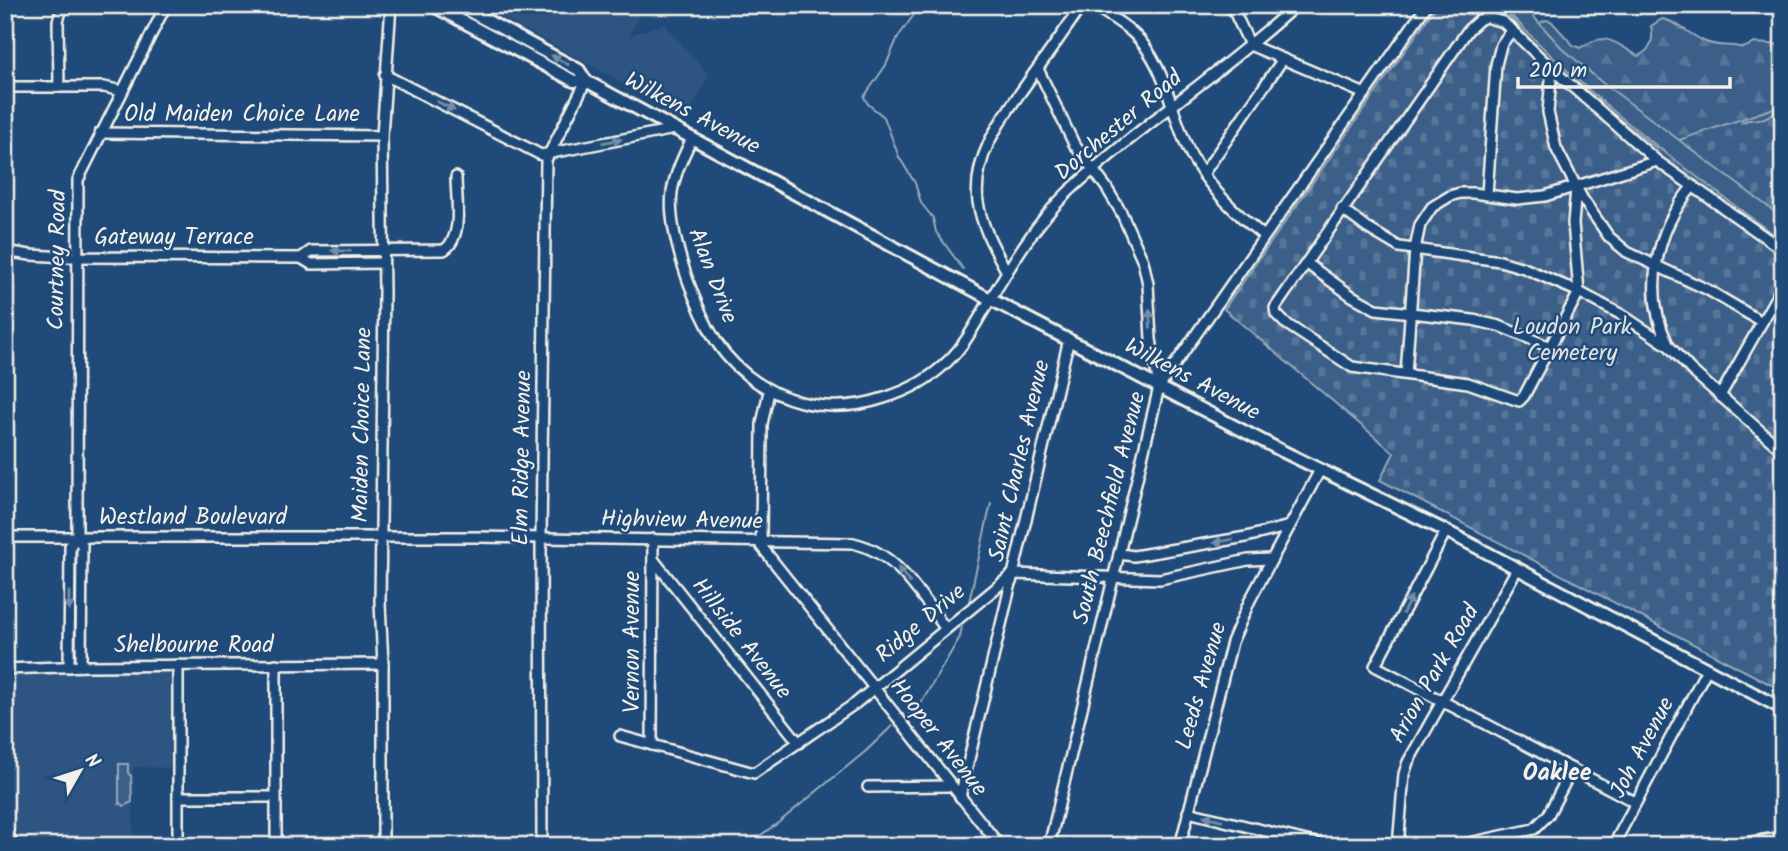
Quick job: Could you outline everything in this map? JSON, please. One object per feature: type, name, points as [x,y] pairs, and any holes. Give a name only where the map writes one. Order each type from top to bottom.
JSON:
[{"type":"highway","points":[[5,833],[11,846]]},
{"type":"main road","name":"Wilkens Avenue","points":[[432,5],[574,81],[586,81],[990,299],[1320,470],[1446,531],[1783,709]]},
{"type":"main road","name":"Wilkens Avenue","points":[[458,5],[579,70],[586,81]]},
{"type":"main road","points":[[1732,846],[1783,838]]},
{"type":"street","points":[[59,87],[58,20],[63,5]]},
{"type":"street","name":"Courtney Road","points":[[80,666],[82,545],[77,537],[78,180],[166,5]]},
{"type":"street","name":"Maiden Choice Lane","points":[[383,846],[383,664],[380,603],[382,136],[391,5]]},
{"type":"street","points":[[1007,272],[984,226],[981,214],[977,188],[983,156],[995,129],[1082,5]]},
{"type":"street","points":[[1093,5],[1133,33],[1143,44],[1159,71],[1187,146],[1203,174],[1232,208],[1264,236]]},
{"type":"street","points":[[1231,5],[1250,45],[1365,94]]},
{"type":"street","name":"Dorchester Road","points":[[990,299],[1042,220],[1067,193],[1296,5]]},
{"type":"street","name":"South Beechfield Avenue","points":[[1049,846],[1159,387],[1427,5]]},
{"type":"street","points":[[1576,188],[1573,223],[1579,292],[1519,401],[1468,383],[1352,367],[1279,319],[1275,308],[1342,209],[1468,30],[1485,17],[1498,19],[1512,30],[1552,69],[1657,161],[1783,250]]},
{"type":"street","points":[[1487,194],[1496,65],[1502,45],[1512,30]]},
{"type":"street","points":[[1203,174],[1283,60]]},
{"type":"street","points":[[1038,69],[1074,144],[1121,212],[1143,261],[1149,284],[1151,339],[1159,387]]},
{"type":"street","points":[[1552,69],[1548,112],[1556,148],[1576,188],[1602,228],[1618,246],[1708,290],[1762,322]]},
{"type":"street","points":[[385,75],[541,155],[675,129]]},
{"type":"street","name":"Elm Ridge Avenue","points":[[542,846],[541,538],[546,160],[586,81]]},
{"type":"street","points":[[5,87],[111,88],[122,91]]},
{"type":"street","name":"Old Maiden Choice Lane","points":[[100,133],[382,136]]},
{"type":"street","name":"Alan Drive","points":[[692,138],[672,193],[674,236],[703,318],[712,335],[734,363],[769,391],[819,406],[850,406],[889,397],[922,381],[948,362],[968,337],[990,299]]},
{"type":"street","points":[[1406,374],[1415,249],[1420,225],[1432,207],[1441,200],[1460,193],[1531,198],[1576,188],[1657,161]]},
{"type":"street","name":"Gateway Terrace","points":[[301,258],[311,251],[439,252],[452,244],[456,235],[456,177]]},
{"type":"street","points":[[1669,346],[1657,320],[1654,292],[1656,266],[1667,224],[1693,186]]},
{"type":"street","points":[[1342,209],[1392,244],[1500,261],[1524,268],[1579,292],[1622,315],[1669,346],[1691,370],[1783,451]]},
{"type":"street","name":"Gateway Terrace","points":[[5,251],[76,257],[301,258],[311,264],[383,263]]},
{"type":"street","points":[[1306,263],[1352,296],[1376,309],[1473,320],[1499,326],[1550,347]]},
{"type":"street","points":[[1720,396],[1783,285]]},
{"type":"street","name":"Saint Charles Avenue","points":[[960,797],[1069,339]]},
{"type":"street","points":[[761,541],[762,424],[769,391]]},
{"type":"street","name":"Leeds Avenue","points":[[1180,846],[1229,652],[1240,621],[1320,470]]},
{"type":"street","points":[[1119,554],[1134,556],[1246,537],[1290,526]]},
{"type":"street","points":[[1446,531],[1376,666],[1635,803]]},
{"type":"street","name":"Westland Boulevard","points":[[5,537],[381,538]]},
{"type":"street","name":"Courtney Road","points":[[69,667],[70,546],[77,537]]},
{"type":"street","name":"Highview Avenue","points":[[381,538],[853,542],[876,550],[892,561],[946,629]]},
{"type":"street","name":"Vernon Avenue","points":[[652,745],[653,539]]},
{"type":"street","name":"Hooper Avenue","points":[[761,541],[761,546],[1000,846]]},
{"type":"street","name":"Hillside Avenue","points":[[653,559],[799,743]]},
{"type":"street","points":[[1013,574],[1160,579],[1248,560],[1271,559]]},
{"type":"street","name":"Arion Park Road","points":[[1398,846],[1406,767],[1517,569]]},
{"type":"street","name":"Ridge Drive","points":[[620,736],[754,773],[874,688],[1013,574]]},
{"type":"street","points":[[276,664],[276,846]]},
{"type":"street","name":"Shelbourne Road","points":[[5,669],[383,664]]},
{"type":"street","points":[[178,665],[178,846]]},
{"type":"street","name":"Joh Avenue","points":[[1613,846],[1707,668]]},
{"type":"street","points":[[1455,846],[1534,829],[1548,815],[1572,769]]},
{"type":"street","points":[[868,787],[951,786]]},
{"type":"street","points":[[178,797],[276,797]]},
{"type":"street","points":[[1188,812],[1326,846]]},
{"type":"shaded area","points":[[480,5],[645,5],[630,35],[665,24],[709,76],[687,118]]},
{"type":"shaded area","points":[[165,669],[171,672],[174,679],[174,768],[133,767],[133,846],[22,846],[5,800],[5,673]]},
{"type":"green space","name":"Loudon Park Cemetery","points":[[1437,5],[1500,5],[1554,63],[1656,148],[1783,105],[1783,691],[1380,480],[1394,453],[1224,309]]},
{"type":"green space","points":[[1502,5],[1523,5],[1561,47],[1599,80],[1783,218],[1783,242],[1601,101],[1534,39]]},
{"type":"green space","points":[[1662,19],[1711,44],[1743,48],[1755,43],[1783,45],[1783,205],[1607,103],[1537,24],[1551,21],[1573,45],[1580,48],[1604,39],[1638,56],[1651,44],[1651,26]]},
{"type":"green space","points":[[119,764],[128,764],[128,773],[131,776],[132,802],[124,806],[119,804]]},
{"type":"waterway","points":[[921,5],[898,37],[886,65],[864,97],[868,104],[884,117],[899,157],[915,183],[921,203],[933,218],[936,232],[963,269]]},
{"type":"waterway","points":[[1742,122],[1763,118],[1783,109]]},
{"type":"waterway","points":[[969,602],[991,503]]},
{"type":"waterway","points":[[909,713],[920,705],[960,637],[962,626]]},
{"type":"waterway","points":[[737,846],[758,837],[778,823],[866,751],[892,726]]},
{"type":"district","name":"Oaklee","points":[[1557,773]]}]
